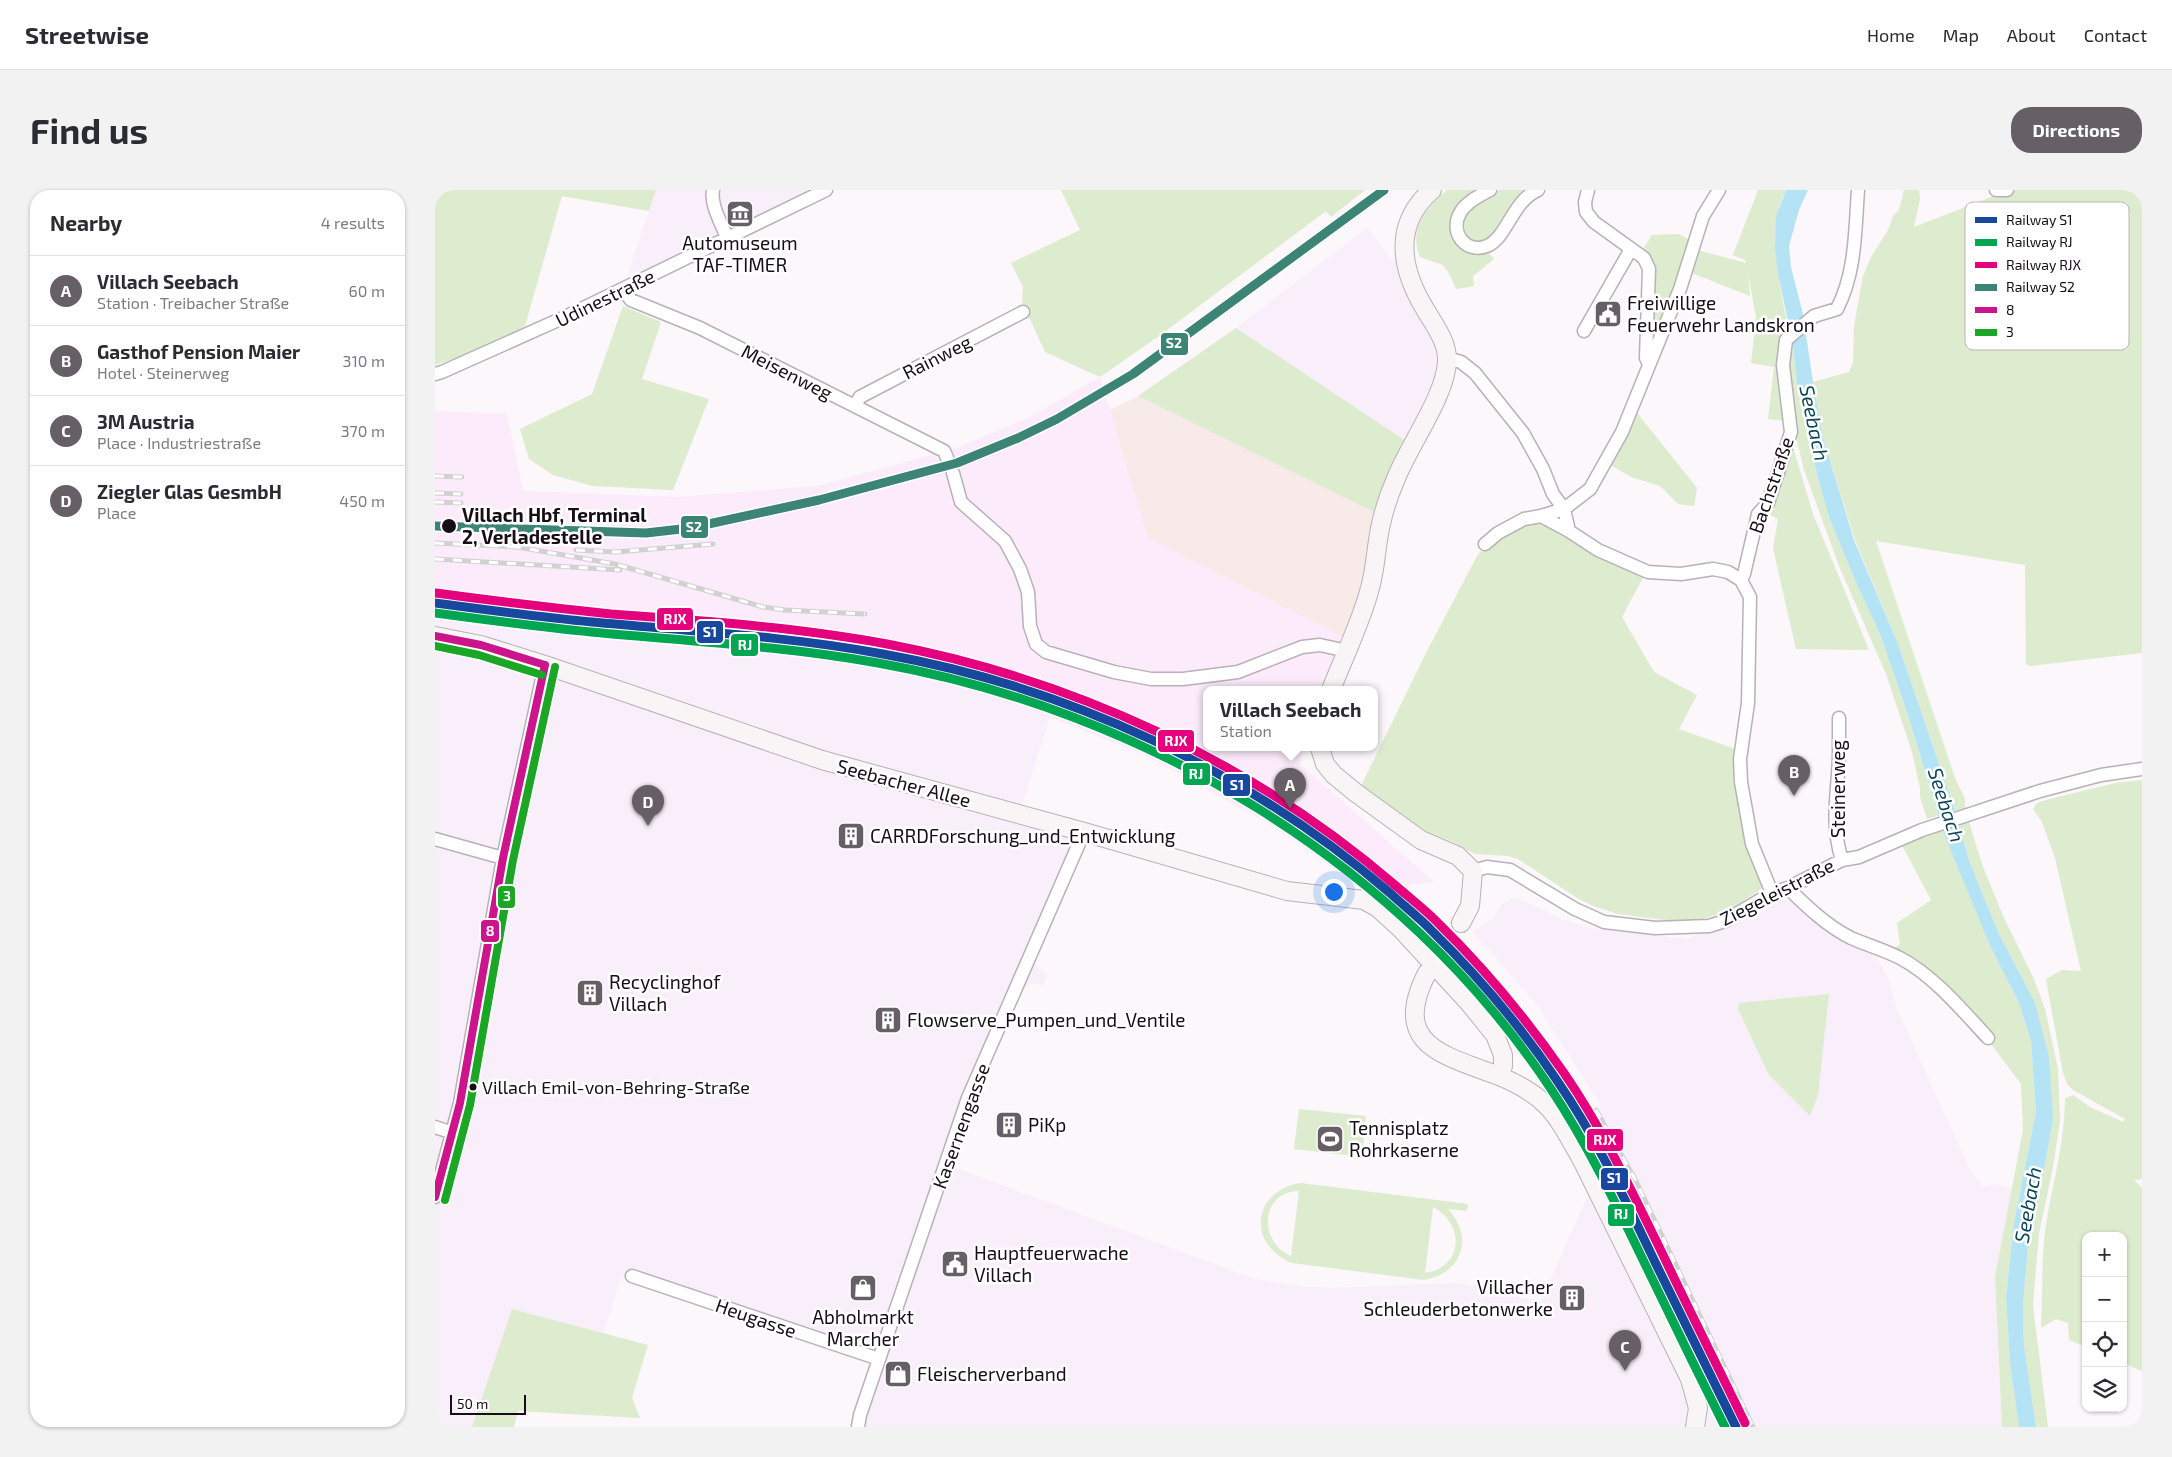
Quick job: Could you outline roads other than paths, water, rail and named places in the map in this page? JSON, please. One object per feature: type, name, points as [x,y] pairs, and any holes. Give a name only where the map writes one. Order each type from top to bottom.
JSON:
[{"type":"street","points":[[713,190],[714,205],[727,238]]},
{"type":"street","name":"Udinestraße","points":[[435,374],[623,290],[826,190]]},
{"type":"street","points":[[1333,686],[1366,603],[1386,505],[1405,458],[1440,390],[1446,373],[1447,358],[1445,346],[1412,284],[1405,256],[1405,232],[1409,219],[1414,208],[1432,190]]},
{"type":"street","points":[[1489,190],[1471,201],[1459,214],[1457,233],[1461,241],[1470,247],[1489,246],[1496,240],[1517,207],[1538,190]]},
{"type":"street","points":[[1588,190],[1585,212],[1593,222],[1644,258],[1649,269],[1646,358],[1649,363]]},
{"type":"street","points":[[1485,544],[1523,518],[1541,516],[1564,509],[1586,494],[1606,463],[1622,432],[1680,289],[1703,216],[1719,190]]},
{"type":"street","name":"Bachstraße","points":[[1741,580],[1758,514],[1768,503],[1791,432],[1783,365],[1787,340],[1814,316],[1837,309],[1845,292],[1853,260],[1858,190]]},
{"type":"street","points":[[1996,190],[2007,190]]},
{"type":"street","points":[[1584,331],[1631,249]]},
{"type":"street","name":"Meisenweg","points":[[623,290],[631,300],[701,328],[944,451],[948,460]]},
{"type":"street","name":"Rainweg","points":[[855,406],[860,397],[1023,312]]},
{"type":"street","points":[[1447,358],[1461,362],[1475,373],[1523,432],[1543,468],[1553,494],[1564,509],[1569,531]]},
{"type":"street","points":[[953,473],[961,502],[1005,541],[1020,569],[1028,592],[1030,626],[1036,644],[1046,652],[1114,672],[1151,678],[1183,680],[1238,672],[1302,647],[1333,646],[1347,650]]},
{"type":"street","points":[[1541,516],[1569,531],[1597,550],[1649,572],[1681,574],[1713,569],[1728,572],[1741,580],[1750,597],[1748,703],[1740,759],[1741,782],[1752,844],[1772,893]]},
{"type":"street","name":"Seebacher Allee","points":[[435,636],[481,645],[545,665],[822,760],[1084,832],[1287,891],[1358,898],[1378,908],[1424,954],[1495,1034],[1503,1055],[1503,1066],[1499,1076]]},
{"type":"street","points":[[435,1197],[464,1086],[503,858],[545,665]]},
{"type":"street","name":"Steinerweg","points":[[1839,718],[1839,758],[1835,789],[1835,823],[1836,841],[1842,860]]},
{"type":"street","points":[[1321,751],[1325,764],[1334,775],[1356,793],[1421,840],[1458,856],[1473,871],[1470,906],[1461,923]]},
{"type":"street","name":"Ziegeleistraße","points":[[1473,871],[1487,867],[1510,870],[1575,909],[1604,922],[1655,928],[1709,926],[1725,921],[1772,893],[1788,888],[1842,860],[1859,857],[1931,827],[2040,790],[2101,775],[2142,769]]},
{"type":"street","name":"Kasernengasse","points":[[858,1427],[860,1415],[968,1098],[1084,832]]},
{"type":"street","points":[[435,839],[503,858]]},
{"type":"street","points":[[1788,888],[1808,908],[1849,937],[1901,958],[1921,972],[1988,1038]]},
{"type":"street","points":[[1427,973],[1416,995],[1413,1010],[1420,1035],[1433,1049],[1449,1058],[1522,1086],[1545,1102],[1583,1162],[1690,1379],[1698,1408],[1695,1427]]},
{"type":"street","points":[[435,1127],[453,1133]]},
{"type":"street","name":"Heugasse","points":[[632,1276],[879,1359]]},
{"type":"water","name":"Seebach","points":[[1786,190],[1808,190],[1799,210],[1789,246],[1791,267],[1803,314],[1823,437],[1854,540],[1898,644],[1955,811],[1970,863],[1999,934],[2035,1003],[2049,1057],[2053,1120],[2037,1207],[2029,1235],[2023,1305],[2024,1345],[2036,1427],[2019,1427],[2010,1364],[2006,1297],[2014,1223],[2036,1112],[2031,1041],[2019,1003],[1990,946],[1944,834],[1906,709],[1880,634],[1857,585],[1829,517],[1818,478],[1797,383],[1793,345],[1778,274],[1775,248],[1776,217]]},
{"type":"tunnel","points":[[1427,973],[1461,923]]},
{"type":"railway","points":[[435,476],[462,477]]},
{"type":"railway","points":[[435,493],[461,494]]},
{"type":"railway","points":[[435,502],[461,503]]},
{"type":"railway","points":[[435,543],[518,547]]},
{"type":"railway","points":[[576,550],[616,552],[713,544]]},
{"type":"railway","points":[[512,546],[615,564],[763,607],[865,614]]},
{"type":"railway","points":[[435,559],[620,570]]},
{"type":"railway","points":[[737,643],[824,652],[911,666],[1006,691],[1098,724],[1187,765],[1272,814],[1352,871],[1426,935],[1493,1007],[1552,1085],[1580,1129],[1605,1175],[1730,1427]]},
{"type":"railway","points":[[1596,1110],[1635,1179],[1753,1427]]},
{"type":"rail line","name":"S2","points":[[435,526],[646,533],[690,528],[819,500],[957,463],[1018,438],[1057,419],[1133,374],[1384,190]]},
{"type":"rail line","name":"RJX","points":[[436,593],[611,614],[749,625],[818,633],[887,644],[956,659],[1024,679],[1092,703],[1157,732],[1221,764],[1282,801],[1341,841],[1430,915],[1490,978],[1550,1053],[1579,1095],[1617,1163],[1745,1423]]},
{"type":"rail line","name":"S1","points":[[435,603],[572,620],[811,643],[883,654],[952,669],[1020,688],[1087,712],[1152,740],[1215,772],[1276,808],[1335,849],[1423,922],[1483,984],[1528,1040],[1571,1101],[1597,1146],[1736,1427]]},
{"type":"rail line","name":"RJ","points":[[435,613],[571,630],[807,652],[878,663],[977,685],[1074,717],[1168,759],[1258,809],[1342,867],[1420,933],[1490,1007],[1551,1089],[1589,1153],[1725,1427]]},
{"type":"place","name":"Automuseum TAF-TIMER","points":[[740,214]]},
{"type":"place","name":"Freiwillige Feuerwehr Landskron","points":[[1608,314]]},
{"type":"place","name":"Villach Hbf, Terminal 2, Verladestelle","points":[[449,526]]},
{"type":"place","name":"Gasthof Pension Maier","points":[[1794,796]]},
{"type":"place","name":"Villach Seebach","points":[[1290,809]]},
{"type":"place","name":"Ziegler Glas GesmbH","points":[[648,826]]},
{"type":"place","name":"CARRDForschung_und_Entwicklung","points":[[851,836]]},
{"type":"place","name":"Recyclinghof Villach","points":[[590,993]]},
{"type":"place","name":"Flowserve_Pumpen_und_Ventile","points":[[888,1020]]},
{"type":"place","name":"Villach Emil-von-Behring-Straße","points":[[473,1087]]},
{"type":"place","name":"PiKp","points":[[1009,1125]]},
{"type":"place","name":"Tennisplatz Rohrkaserne","points":[[1330,1139]]},
{"type":"place","name":"Hauptfeuerwache Villach","points":[[955,1264]]},
{"type":"place","name":"Abholmarkt Marcher","points":[[863,1288]]},
{"type":"place","name":"Villacher Schleuderbetonwerke","points":[[1572,1298]]},
{"type":"place","name":"3M Austria","points":[[1625,1371]]},
{"type":"place","name":"Fleischerverband","points":[[898,1374]]}]
